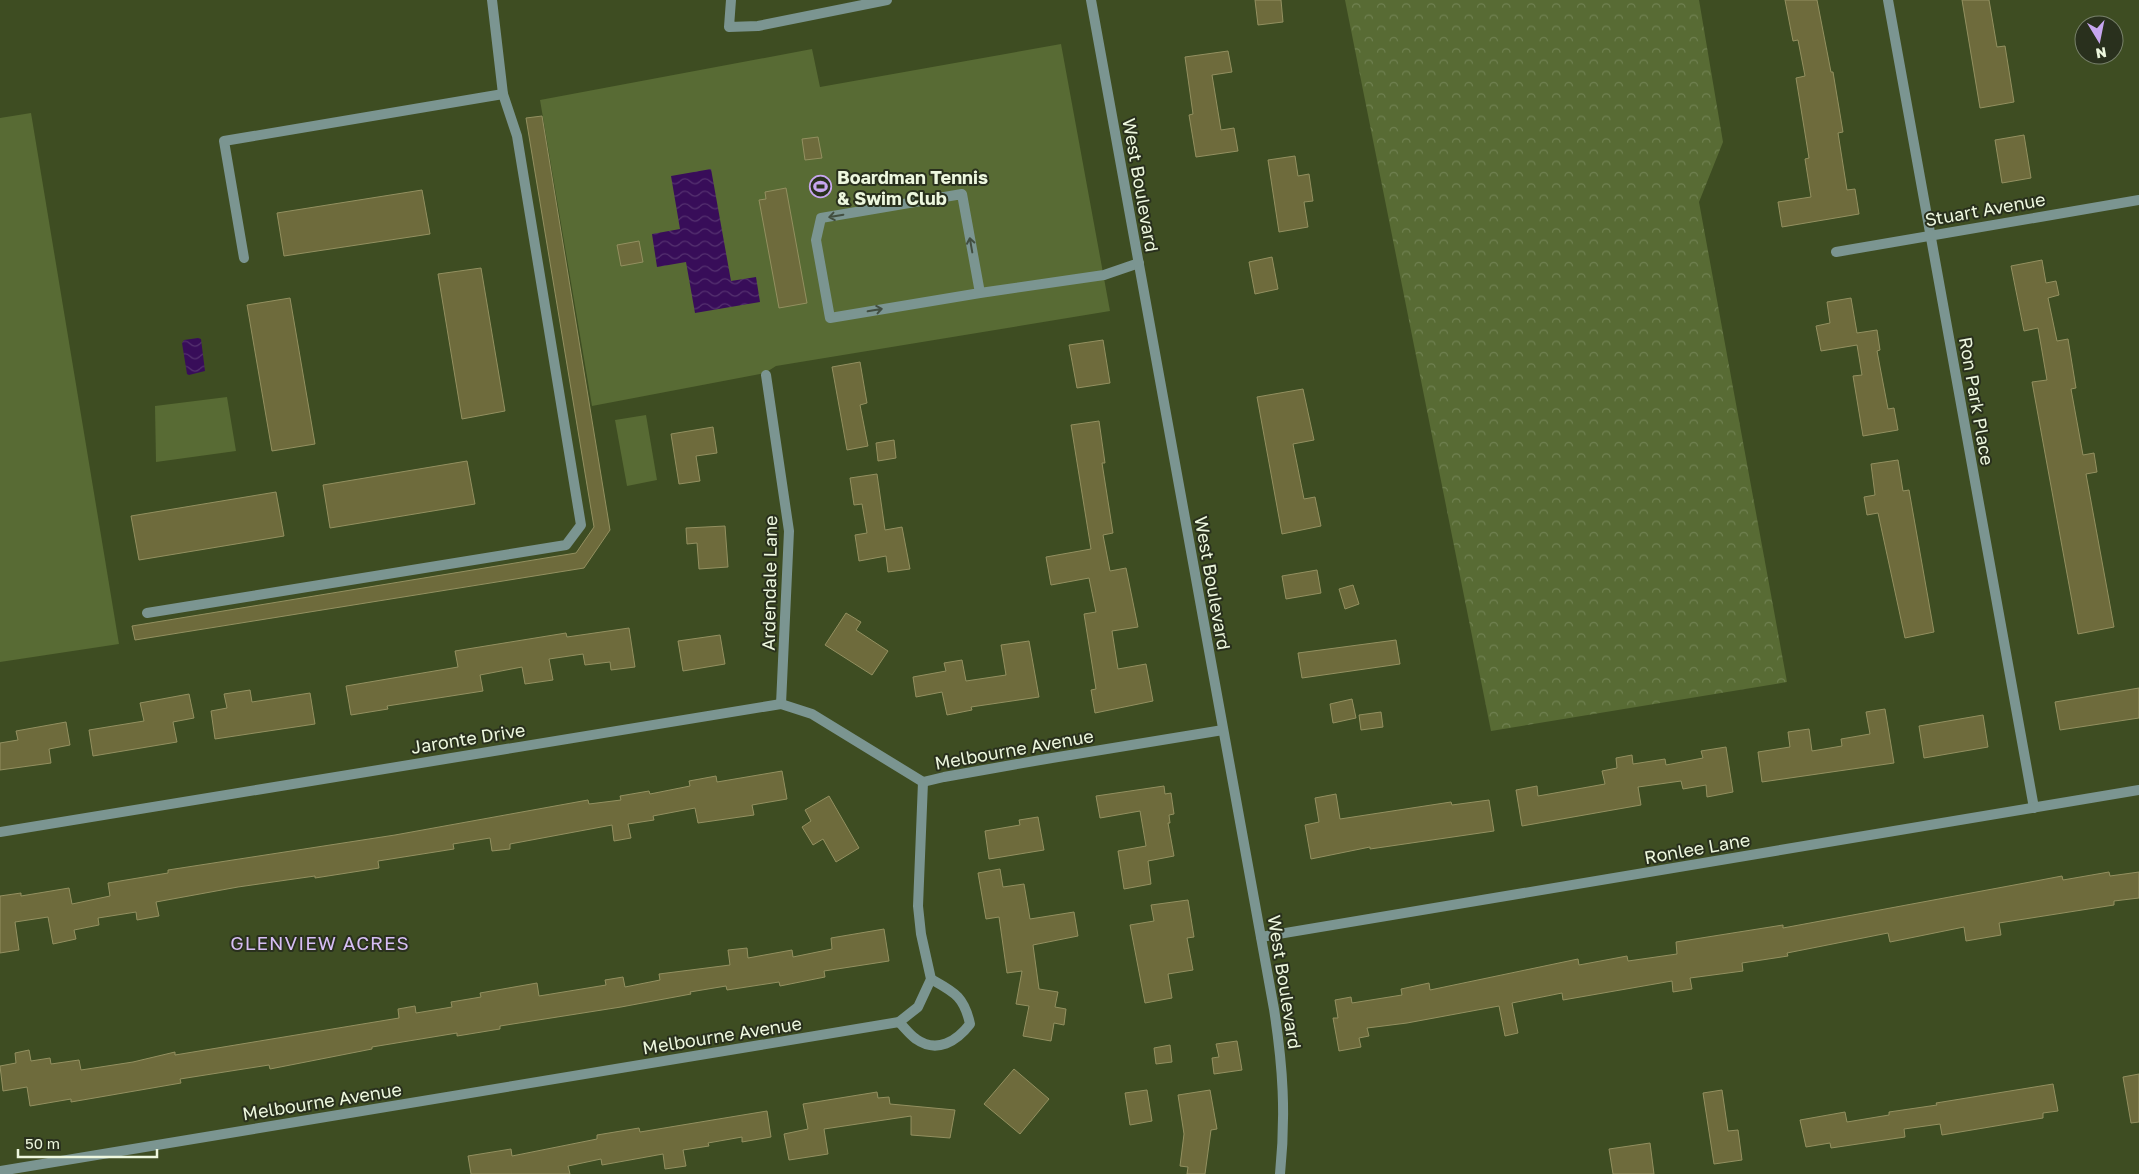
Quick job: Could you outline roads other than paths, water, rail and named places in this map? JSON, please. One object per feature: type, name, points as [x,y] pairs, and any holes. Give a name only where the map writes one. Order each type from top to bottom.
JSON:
[{"type":"street","points":[[147,613],[566,545],[581,525],[517,136],[503,94],[492,0]]},
{"type":"street","points":[[731,0],[729,27],[758,26],[887,0]]},
{"type":"street","name":"West Boulevard","points":[[1091,0],[1276,1025],[1284,1094],[1284,1128],[1280,1174]]},
{"type":"street","name":"Ron Park Place","points":[[1888,0],[2034,808]]},
{"type":"street","points":[[244,258],[224,141],[503,94]]},
{"type":"street","points":[[980,293],[962,194],[821,218],[816,240],[830,318],[1104,275],[1139,263]]},
{"type":"street","name":"Stuart Avenue","points":[[1836,252],[2139,200]]},
{"type":"street","name":"Ardendale Lane","points":[[766,375],[789,531],[780,704]]},
{"type":"street","name":"Jaronte Drive","points":[[0,832],[780,704],[812,714],[923,782]]},
{"type":"street","name":"Melbourne Avenue","points":[[0,1171],[899,1022],[918,1007],[931,979],[921,934],[918,906],[923,782],[1040,760],[1223,730]]},
{"type":"street","name":"Ronlee Lane","points":[[1261,937],[2139,790]]},
{"type":"street","points":[[899,1022],[916,1040],[938,1046],[959,1038],[970,1024],[966,1005],[955,993],[931,979]]},
{"type":"water","points":[[711,169],[731,281],[756,277],[760,302],[695,313],[686,262],[657,267],[652,234],[680,229],[671,176]]},
{"type":"water","points":[[201,339],[205,371],[189,375],[187,374],[182,343],[184,340]]},
{"type":"place","name":"Boardman Tennis & Swim Club","points":[[821,187]]},
{"type":"district","name":"GLENVIEW ACRES","points":[[320,942]]}]
